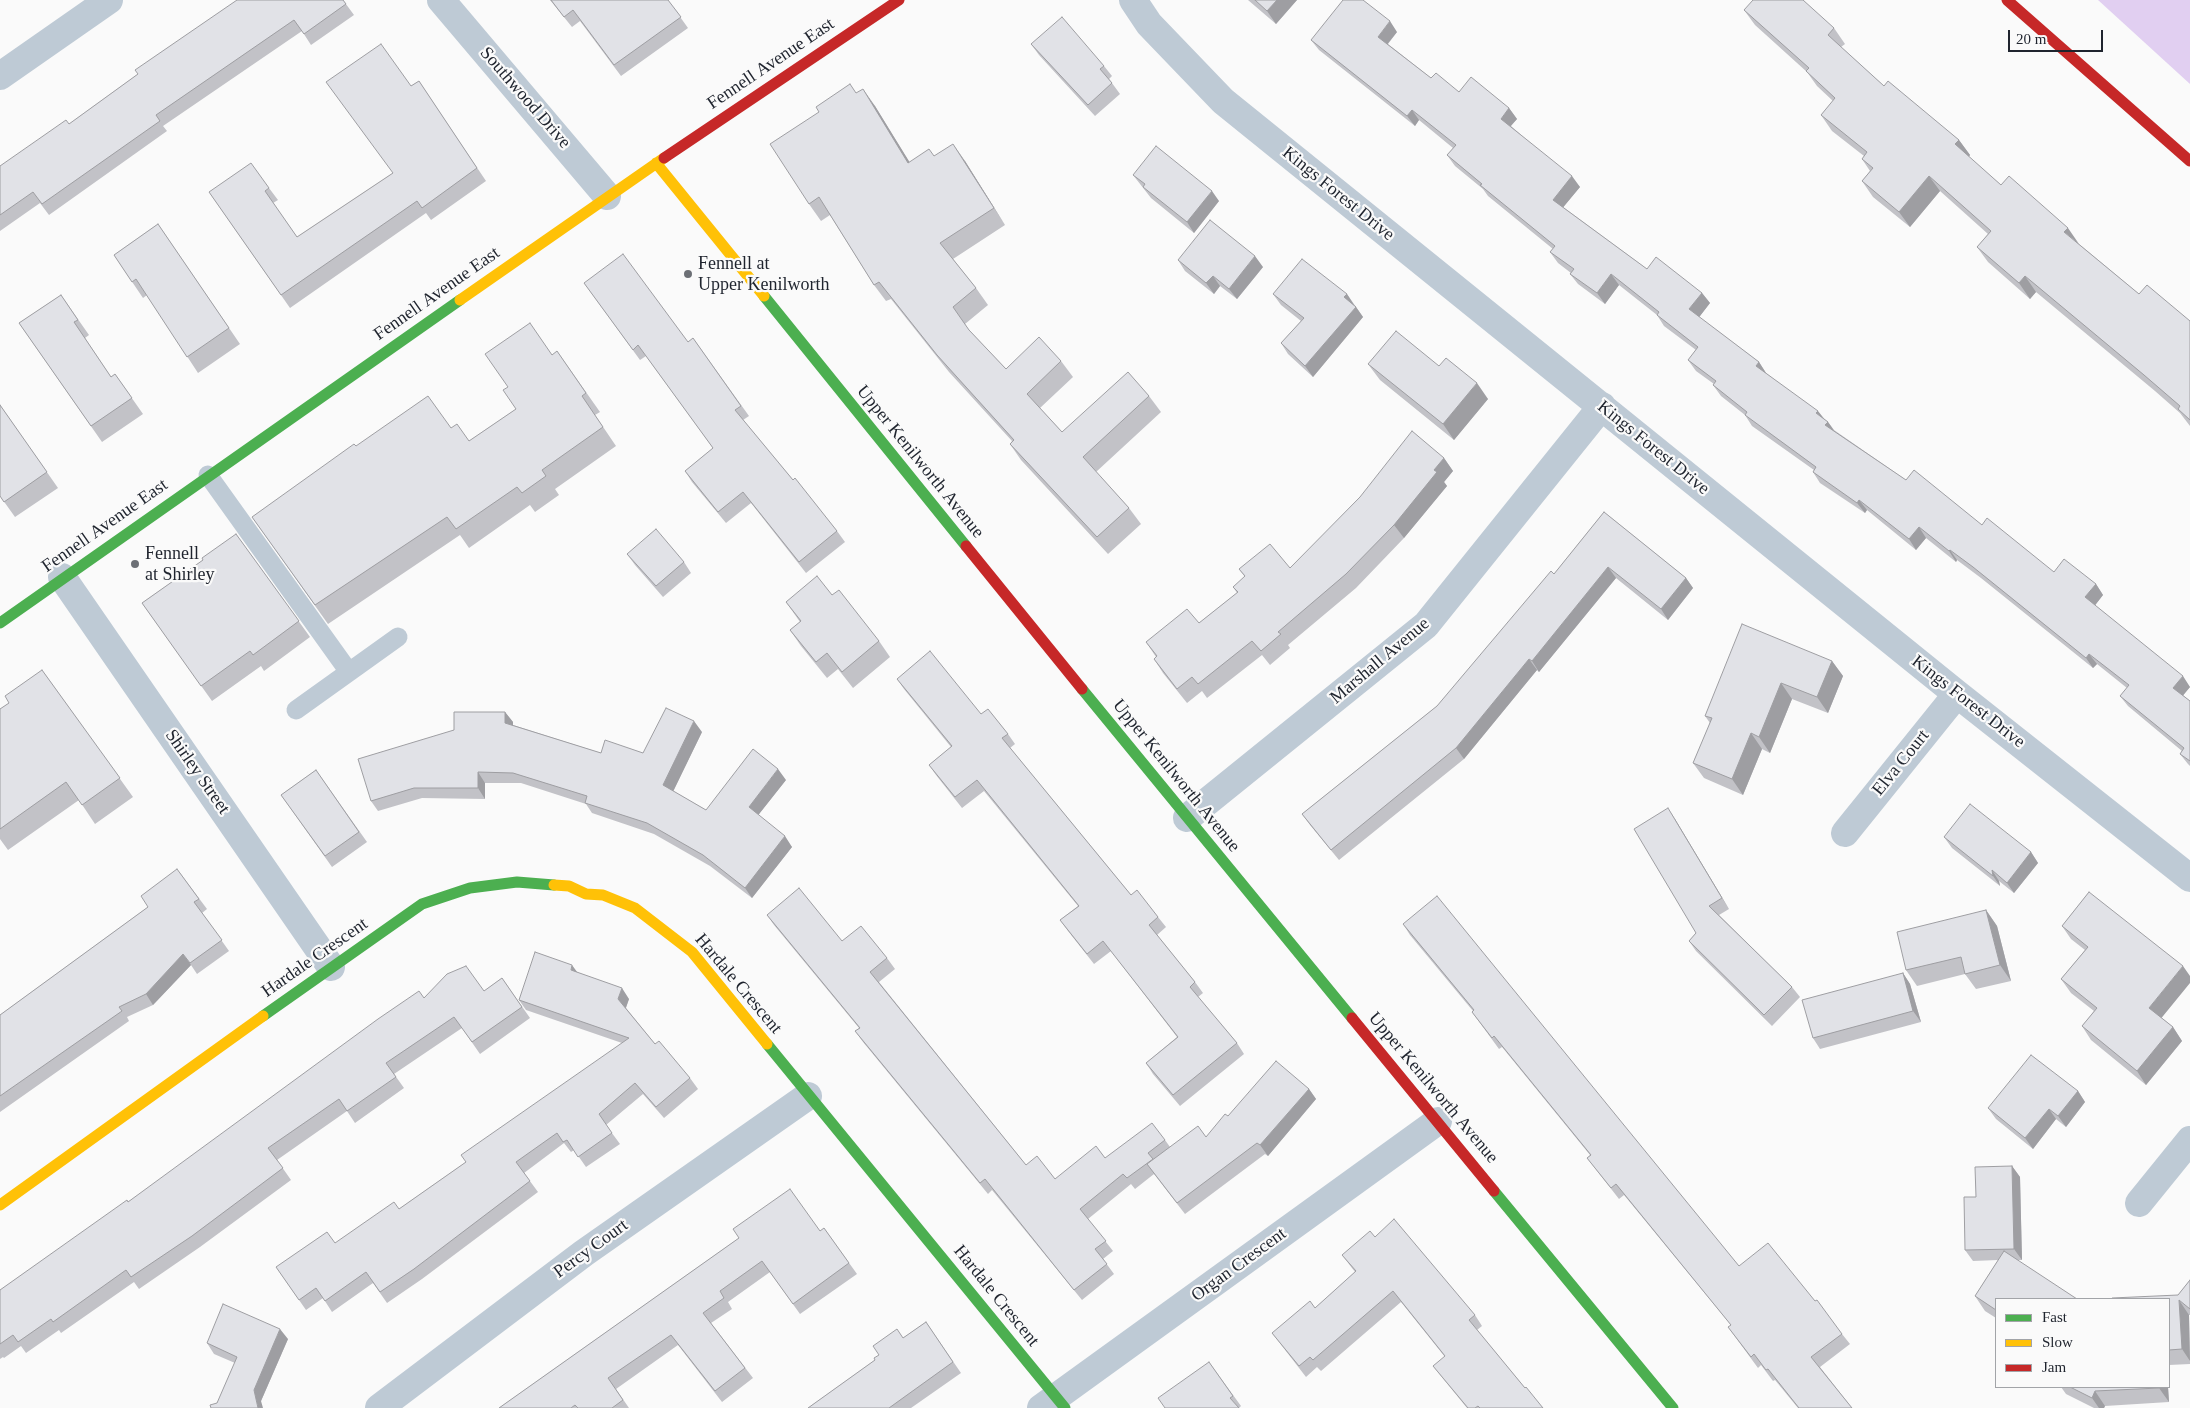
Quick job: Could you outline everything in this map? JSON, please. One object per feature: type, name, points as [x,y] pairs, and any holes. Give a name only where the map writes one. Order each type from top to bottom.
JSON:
[{"type":"street","points":[[0,76],[108,0]]},
{"type":"street","name":"Southwood Drive","points":[[441,0],[607,196]]},
{"type":"street","name":"Fennell Avenue East","points":[[0,622],[607,196],[899,0]]},
{"type":"street","name":"Kings Forest Drive","points":[[1134,0],[1150,24],[1223,101],[1956,694],[2190,878]]},
{"type":"street","points":[[2007,0],[2190,161]]},
{"type":"street","name":"Upper Kenilworth Avenue","points":[[656,163],[1187,818],[1673,1408]]},
{"type":"street","name":"Marshall Avenue","points":[[1187,818],[1426,625],[1602,406]]},
{"type":"street","name":"Shirley Street","points":[[62,577],[331,967]]},
{"type":"street","name":"Elva Court","points":[[1846,832],[1956,694]]},
{"type":"street","name":"Hardale Crescent","points":[[0,1205],[331,967],[422,904],[470,888],[517,882],[569,886],[586,894],[603,895],[636,908],[692,952],[1054,1404]]},
{"type":"street","name":"Percy Court","points":[[379,1408],[584,1253],[808,1096]]},
{"type":"street","name":"Organ Crescent","points":[[1054,1404],[1438,1122]]},
{"type":"street","points":[[2139,1203],[2190,1140]]},
{"type":"lane","points":[[208,475],[349,672]]},
{"type":"lane","points":[[296,710],[398,637]]},
{"type":"shaded area","points":[[2098,0],[2190,0],[2190,84]]},
{"type":"building","points":[[237,0],[343,0],[346,4],[304,34],[294,20],[156,115],[160,121],[42,204],[33,192],[0,215],[0,166],[66,120],[69,124],[138,74],[135,70]]},
{"type":"building","points":[[551,0],[668,0],[681,17],[614,65],[573,10],[564,17]]},
{"type":"building","points":[[1255,0],[1277,0],[1267,11]]},
{"type":"building","points":[[1343,0],[1363,0],[1390,21],[1378,37],[1431,78],[1436,73],[1459,92],[1471,77],[1509,108],[1501,119],[1572,176],[1553,200],[1647,269],[1656,257],[1702,293],[1689,309],[1759,362],[1756,366],[1818,411],[1816,413],[1828,422],[1825,425],[1906,480],[1914,470],[1982,525],[1987,518],[2054,572],[2064,559],[2096,584],[2085,597],[2183,676],[2173,688],[2190,701],[2190,761],[2180,754],[2184,748],[2120,696],[2129,685],[2089,654],[2086,658],[1973,567],[1919,527],[1909,539],[1859,500],[1857,503],[1813,472],[1816,467],[1745,415],[1747,412],[1713,385],[1716,381],[1688,360],[1698,347],[1657,315],[1659,312],[1611,274],[1597,293],[1570,274],[1574,269],[1550,252],[1555,246],[1480,185],[1482,184],[1447,155],[1456,145],[1412,110],[1407,116],[1311,40]]},
{"type":"building","points":[[1753,0],[1803,0],[1834,28],[1828,35],[1884,86],[1888,81],[1959,140],[1955,144],[2001,185],[2009,176],[2068,228],[2064,232],[2139,294],[2147,285],[2190,321],[2190,420],[2178,409],[2180,406],[2025,276],[2019,283],[1977,247],[1991,231],[1929,176],[1899,212],[1862,181],[1873,168],[1862,159],[1867,152],[1821,115],[1835,98],[1806,71],[1809,68],[1744,10]]},
{"type":"building","points":[[1062,17],[1104,66],[1100,69],[1112,83],[1088,105],[1031,44]]},
{"type":"building","points":[[381,44],[411,86],[419,81],[477,168],[422,208],[417,201],[281,295],[209,192],[251,163],[269,188],[265,191],[297,237],[393,173],[326,82]]},
{"type":"building","points":[[850,84],[856,93],[863,89],[908,163],[929,149],[934,156],[953,144],[994,208],[940,243],[976,288],[953,307],[969,330],[1006,369],[1039,337],[1061,361],[1027,394],[1062,432],[1128,372],[1149,396],[1083,457],[1129,508],[1097,537],[1010,444],[1014,440],[937,355],[879,282],[874,285],[819,197],[809,204],[770,144],[819,112],[816,107]]},
{"type":"building","points":[[1156,146],[1212,191],[1187,222],[1143,187],[1145,184],[1133,175]]},
{"type":"building","points":[[1210,220],[1255,256],[1229,289],[1213,276],[1206,283],[1178,260]]},
{"type":"building","points":[[158,224],[229,328],[187,357],[136,279],[132,282],[114,255]]},
{"type":"building","points":[[623,254],[688,342],[693,338],[741,406],[735,410],[793,480],[795,478],[837,531],[799,562],[743,492],[718,512],[685,471],[713,448],[638,345],[633,350],[584,283]]},
{"type":"building","points":[[1302,259],[1347,294],[1344,297],[1356,307],[1305,366],[1281,343],[1304,318],[1273,294]]},
{"type":"building","points":[[61,295],[78,320],[74,322],[111,377],[115,374],[132,398],[91,426],[19,323]]},
{"type":"building","points":[[530,323],[552,355],[557,351],[586,393],[582,396],[603,427],[542,470],[546,476],[522,493],[517,487],[456,529],[447,517],[315,605],[252,517],[354,444],[356,446],[428,396],[451,428],[457,424],[469,441],[516,409],[503,390],[508,387],[485,354]]},
{"type":"building","points":[[1396,331],[1439,366],[1446,358],[1477,383],[1443,424],[1368,364]]},
{"type":"building","points":[[0,405],[47,472],[4,502],[0,496]]},
{"type":"building","points":[[1412,431],[1444,458],[1434,470],[1437,472],[1394,525],[1346,574],[1278,632],[1281,634],[1261,651],[1252,641],[1198,684],[1192,677],[1177,689],[1154,659],[1157,656],[1146,642],[1187,609],[1199,623],[1238,592],[1233,587],[1245,576],[1239,569],[1270,544],[1290,568],[1360,497]]},
{"type":"building","points":[[1604,512],[1686,578],[1661,609],[1608,567],[1532,661],[1529,659],[1456,748],[1331,850],[1302,814],[1437,706],[1551,571],[1554,574]]},
{"type":"building","points":[[656,529],[684,562],[656,586],[627,554]]},
{"type":"building","points":[[236,534],[299,621],[253,655],[250,651],[201,686],[142,603]]},
{"type":"building","points":[[817,576],[832,595],[839,590],[879,641],[842,672],[827,653],[816,662],[790,630],[801,621],[786,602]]},
{"type":"building","points":[[1742,624],[1832,661],[1817,697],[1781,683],[1759,737],[1751,733],[1732,779],[1693,763],[1712,718],[1705,716]]},
{"type":"building","points":[[930,651],[981,714],[988,709],[1008,734],[1002,738],[1131,895],[1137,890],[1158,917],[1149,925],[1195,982],[1190,987],[1237,1043],[1173,1095],[1146,1063],[1178,1037],[1103,941],[1087,954],[1060,920],[1079,906],[977,780],[955,797],[929,765],[952,746],[897,679]]},
{"type":"building","points":[[42,670],[120,778],[82,805],[66,782],[0,829],[0,709],[9,703],[5,696]]},
{"type":"building","points":[[666,708],[694,721],[663,785],[706,810],[753,749],[778,769],[749,807],[785,836],[745,888],[703,855],[647,823],[585,803],[587,796],[513,773],[478,772],[478,788],[414,788],[371,801],[358,759],[454,730],[454,712],[505,712],[505,723],[601,753],[605,740],[643,753]]},
{"type":"building","points":[[316,770],[359,832],[325,856],[281,795]]},
{"type":"building","points":[[1970,804],[2031,852],[2007,883],[1992,870],[1993,876],[1944,837]]},
{"type":"building","points":[[1668,808],[1722,898],[1709,906],[1792,987],[1764,1015],[1689,941],[1696,933],[1634,829]]},
{"type":"building","points":[[177,869],[199,899],[194,902],[222,940],[190,963],[183,954],[146,994],[119,1007],[122,1011],[0,1096],[0,1015],[148,907],[141,896]]},
{"type":"building","points":[[799,888],[842,941],[861,926],[887,958],[870,972],[1026,1165],[1037,1156],[1055,1179],[1096,1146],[1105,1158],[1152,1123],[1165,1140],[1148,1153],[1153,1159],[1127,1178],[1123,1174],[1080,1209],[1106,1241],[1095,1249],[1107,1264],[1074,1290],[985,1179],[980,1183],[855,1031],[860,1028],[767,915]]},
{"type":"building","points":[[2089,892],[2183,966],[2149,1008],[2173,1027],[2137,1071],[2082,1026],[2097,1008],[2061,979],[2088,947],[2062,926]]},
{"type":"building","points":[[1437,896],[1739,1266],[1768,1243],[1815,1301],[1817,1300],[1842,1334],[1811,1357],[1852,1408],[1799,1408],[1754,1354],[1751,1357],[1728,1327],[1731,1325],[1616,1184],[1611,1188],[1587,1158],[1591,1155],[1494,1036],[1492,1038],[1472,1012],[1474,1010],[1403,924]]},
{"type":"building","points":[[1986,910],[2000,965],[1965,974],[1961,957],[1906,970],[1897,932]]},
{"type":"building","points":[[535,952],[572,965],[571,970],[622,988],[618,999],[655,1044],[659,1041],[690,1078],[656,1107],[635,1083],[599,1114],[612,1133],[578,1157],[567,1140],[563,1142],[557,1133],[516,1162],[530,1181],[414,1269],[380,1292],[366,1272],[325,1301],[316,1288],[299,1300],[276,1267],[327,1232],[335,1243],[394,1202],[399,1209],[466,1162],[461,1155],[629,1038],[519,1000]]},
{"type":"building","points":[[466,966],[484,991],[502,978],[522,1007],[472,1042],[454,1017],[386,1063],[396,1077],[347,1111],[339,1099],[268,1148],[283,1168],[192,1236],[131,1277],[126,1270],[53,1322],[51,1319],[18,1342],[13,1335],[0,1344],[0,1290],[127,1200],[128,1202],[378,1019],[419,991],[424,998],[447,974]]},
{"type":"building","points":[[1903,973],[1913,1011],[1813,1038],[1802,1000]]},
{"type":"building","points":[[2031,1055],[2078,1091],[2058,1116],[2049,1109],[2025,1138],[1988,1108]]},
{"type":"building","points":[[1276,1061],[1309,1089],[1260,1145],[1257,1143],[1177,1203],[1147,1164],[1198,1126],[1206,1137],[1225,1114],[1228,1116]]},
{"type":"building","points":[[2012,1166],[2014,1249],[1965,1250],[1964,1197],[1976,1197],[1975,1167]]},
{"type":"building","points":[[790,1189],[820,1231],[824,1228],[849,1263],[793,1304],[762,1261],[720,1291],[724,1298],[703,1313],[745,1368],[715,1391],[671,1335],[608,1378],[623,1400],[612,1408],[578,1408],[575,1405],[571,1408],[499,1408],[739,1238],[733,1229]]},
{"type":"building","points":[[1394,1219],[1475,1315],[1469,1320],[1543,1408],[1480,1408],[1478,1406],[1468,1408],[1433,1366],[1445,1356],[1393,1291],[1313,1360],[1310,1357],[1299,1366],[1272,1333],[1310,1301],[1315,1308],[1356,1271],[1342,1255],[1370,1231],[1375,1237]]},
{"type":"building","points":[[2004,1251],[2075,1298],[1995,1298],[1995,1309],[1975,1296]]},
{"type":"building","points":[[2190,1280],[2190,1309],[2179,1300],[2182,1349],[2170,1350],[2170,1298],[2112,1298],[2178,1295]]},
{"type":"building","points":[[223,1304],[280,1329],[254,1390],[258,1408],[211,1408],[210,1405],[217,1403],[237,1357],[207,1343]]},
{"type":"building","points":[[926,1322],[953,1362],[889,1408],[808,1408],[875,1360],[874,1358],[879,1355],[873,1346],[897,1329],[903,1338]]},
{"type":"building","points":[[1209,1362],[1233,1396],[1230,1398],[1239,1408],[1165,1408],[1158,1398]]},
{"type":"building","points":[[2072,1388],[2159,1388],[2095,1391],[2092,1398]]},
{"type":"traffic: fast","points":[[764,296],[966,546]]},
{"type":"traffic: fast","points":[[0,623],[460,300]]},
{"type":"traffic: fast","points":[[1082,689],[1352,1018]]},
{"type":"traffic: fast","points":[[263,1016],[422,904],[470,888],[517,882],[554,885]]},
{"type":"traffic: fast","points":[[767,1044],[1065,1408]]},
{"type":"traffic: fast","points":[[1494,1191],[1673,1408]]},
{"type":"traffic: slow","points":[[460,300],[664,158]]},
{"type":"traffic: slow","points":[[656,163],[764,296]]},
{"type":"traffic: slow","points":[[554,885],[569,886],[586,894],[603,895],[635,908],[692,952],[767,1044]]},
{"type":"traffic: slow","points":[[0,1205],[263,1016]]},
{"type":"traffic: jam","points":[[664,158],[899,0]]},
{"type":"traffic: jam","points":[[2007,0],[2190,161]]},
{"type":"traffic: jam","points":[[966,546],[1082,689]]},
{"type":"traffic: jam","points":[[1352,1018],[1494,1191]]},
{"type":"place","name":"Fennell at Upper Kenilworth","points":[[688,274]]},
{"type":"place","name":"Fennell at Shirley","points":[[135,564]]}]
